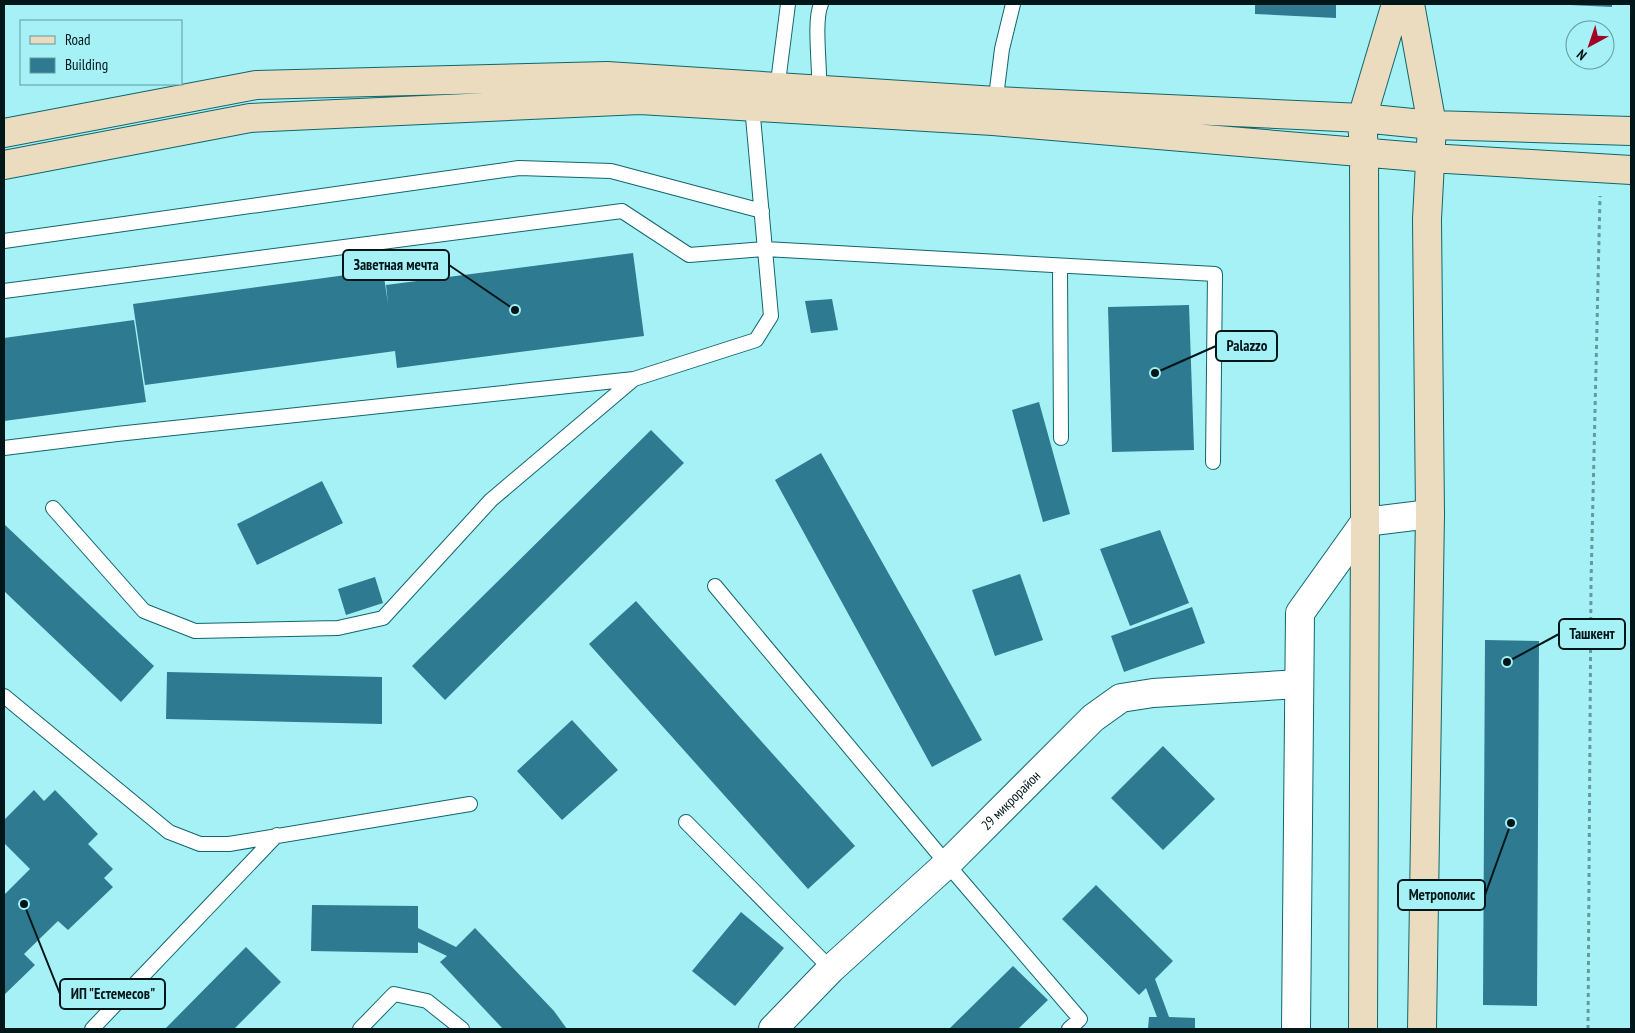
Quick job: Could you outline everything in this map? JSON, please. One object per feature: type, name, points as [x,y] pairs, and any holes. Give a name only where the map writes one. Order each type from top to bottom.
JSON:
[{"type":"main road","points":[[1363,1029],[1365,522],[1364,152],[1362,118],[1396,4]]},
{"type":"main road","points":[[1410,4],[1432,125],[1427,219],[1430,514],[1422,1029]]},
{"type":"main road","points":[[4,133],[256,85],[607,76],[763,96],[994,111],[1364,152],[1430,158],[1631,170]]},
{"type":"main road","points":[[4,165],[250,118],[763,96]]},
{"type":"main road","points":[[994,111],[1362,118],[1432,125],[1631,130]]},
{"type":"street","points":[[1296,1029],[1300,613],[1365,522],[1430,514]]},
{"type":"street","name":"29 микрорайон","points":[[773,1029],[831,968],[947,864],[1093,718],[1121,698],[1153,693],[1299,684]]},
{"type":"lane","points":[[4,448],[117,434],[634,379],[756,340],[771,316],[762,211],[763,96],[788,4]]},
{"type":"lane","points":[[818,99],[818,39],[819,9],[821,4]]},
{"type":"lane","points":[[994,111],[1002,49],[1013,4]]},
{"type":"lane","points":[[4,241],[518,168],[611,171],[762,211]]},
{"type":"lane","points":[[4,291],[622,211],[689,255],[765,249],[1215,274],[1213,462]]},
{"type":"lane","points":[[1060,266],[1061,438]]},
{"type":"lane","points":[[53,508],[144,611],[195,630],[338,628],[383,618],[491,500],[634,379]]},
{"type":"lane","points":[[715,586],[1081,1024],[1070,1029]]},
{"type":"lane","points":[[4,696],[169,832],[200,844],[229,844],[470,804]]},
{"type":"lane","points":[[686,822],[831,968]]},
{"type":"lane","points":[[92,1029],[277,835]]},
{"type":"lane","points":[[360,1029],[394,994],[427,1001],[462,1029]]},
{"type":"path","points":[[1588,1029],[1592,573],[1600,168]]},
{"type":"building","points":[[1255,4],[1336,4],[1336,18],[1255,14]]},
{"type":"building","points":[[1612,4],[1612,7],[1570,5]]},
{"type":"building","points":[[633,253],[644,336],[397,368],[395,351],[145,385],[133,304],[383,270],[388,304],[386,285]]},
{"type":"building","points":[[832,299],[838,330],[811,333],[805,301]]},
{"type":"building","points":[[1189,305],[1194,450],[1112,452],[1108,307]]},
{"type":"building","points":[[134,320],[146,402],[4,421],[4,338]]},
{"type":"building","points":[[1039,402],[1070,514],[1043,522],[1012,410]]},
{"type":"building","points":[[651,430],[684,463],[445,700],[412,666]]},
{"type":"building","points":[[821,453],[982,740],[932,767],[775,480]]},
{"type":"building","points":[[322,481],[343,523],[257,565],[237,524]]},
{"type":"building","points":[[4,524],[154,666],[121,702],[4,591]]},
{"type":"building","points":[[1160,530],[1189,603],[1130,626],[1100,549]]},
{"type":"building","points":[[1020,574],[1043,640],[995,656],[972,590]]},
{"type":"building","points":[[375,577],[383,603],[346,615],[338,589]]},
{"type":"building","points":[[636,601],[855,846],[808,889],[589,644]]},
{"type":"building","points":[[1192,607],[1205,643],[1124,672],[1111,636]]},
{"type":"building","points":[[1485,640],[1539,641],[1537,1006],[1483,1005]]},
{"type":"building","points":[[167,672],[382,677],[382,724],[166,719]]},
{"type":"building","points":[[572,720],[618,770],[562,820],[517,771]]},
{"type":"building","points":[[1163,746],[1215,799],[1163,850],[1111,798]]},
{"type":"building","points":[[34,790],[44,801],[55,790],[98,834],[88,844],[113,869],[104,878],[113,887],[68,930],[58,921],[24,954],[35,965],[4,995],[4,895],[30,869],[4,843],[4,820]]},
{"type":"building","points":[[1096,885],[1173,961],[1155,979],[1169,1017],[1195,1018],[1195,1029],[1148,1029],[1149,1017],[1157,1017],[1146,988],[1139,995],[1062,919]]},
{"type":"building","points":[[312,905],[418,906],[418,928],[456,947],[475,928],[554,1011],[567,1029],[503,1029],[440,962],[447,956],[418,942],[418,953],[311,951]]},
{"type":"building","points":[[741,912],[784,948],[735,1006],[692,971]]},
{"type":"building","points":[[246,947],[281,982],[234,1029],[165,1029]]},
{"type":"building","points":[[1013,966],[1048,1000],[1018,1029],[949,1029]]},
{"type":"place","name":"Заветная мечта","points":[[515,310]]},
{"type":"place","name":"Palazzo","points":[[1155,373]]},
{"type":"place","name":"Ташкент","points":[[1507,662]]},
{"type":"place","name":"Метрополис","points":[[1511,823]]},
{"type":"place","name":"ИП \"Естемесов\"","points":[[24,904]]}]
